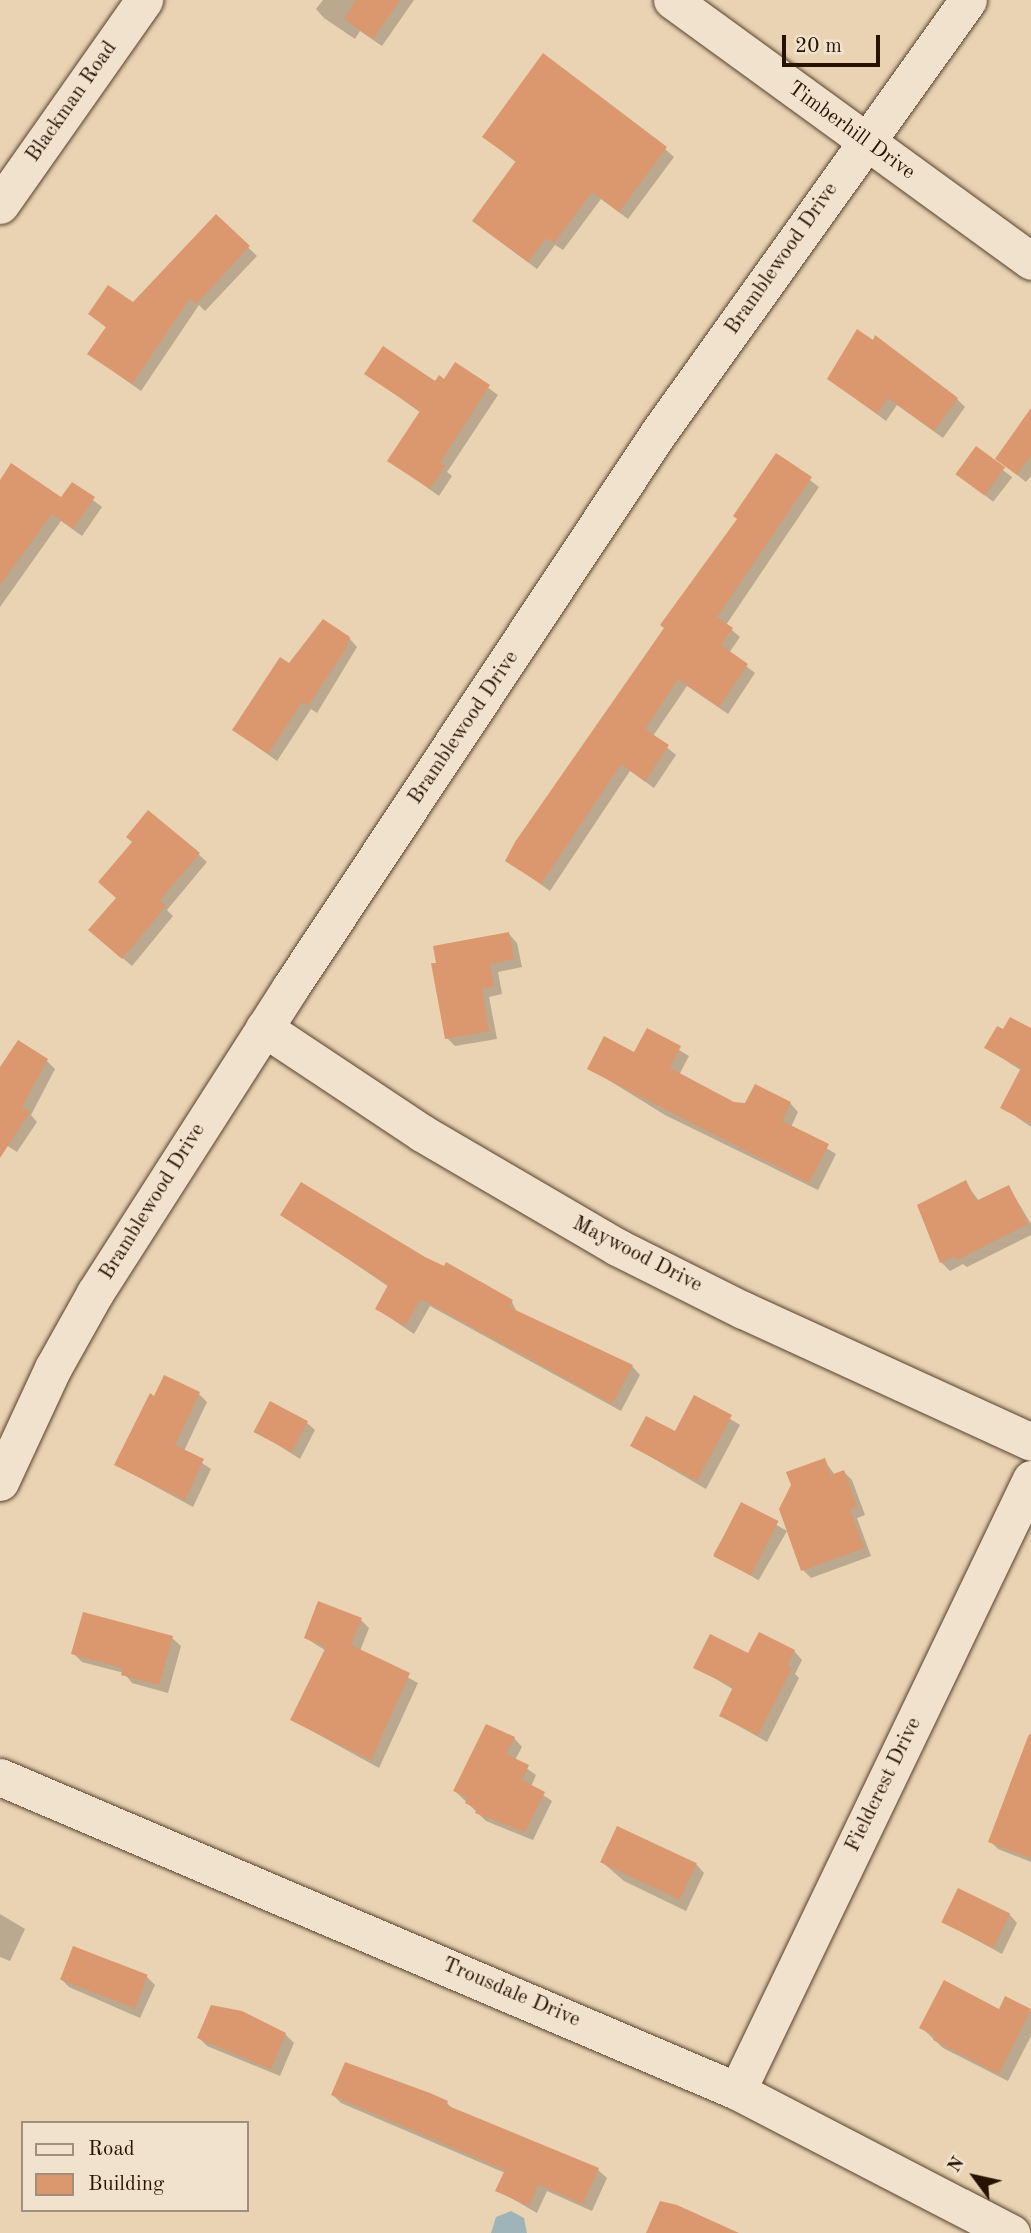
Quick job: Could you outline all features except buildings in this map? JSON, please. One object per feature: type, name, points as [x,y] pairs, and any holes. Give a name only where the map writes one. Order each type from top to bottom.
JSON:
[{"type":"street","name":"Blackman Road","points":[[0,205],[145,0]]},
{"type":"street","name":"Timberhill Drive","points":[[672,0],[1031,261]]},
{"type":"street","name":"Bramblewood Drive","points":[[0,1482],[53,1368],[95,1293],[264,1028],[659,432],[968,0]]},
{"type":"street","name":"Maywood Drive","points":[[264,1028],[433,1140],[617,1247],[743,1310],[1031,1442]]},
{"type":"street","name":"Fieldcrest Drive","points":[[737,2091],[1031,1479]]},
{"type":"street","name":"Trousdale Drive","points":[[0,1777],[737,2091],[1011,2233]]},
{"type":"water","points":[[511,2211],[524,2218],[527,2233],[491,2233],[496,2217]]}]
